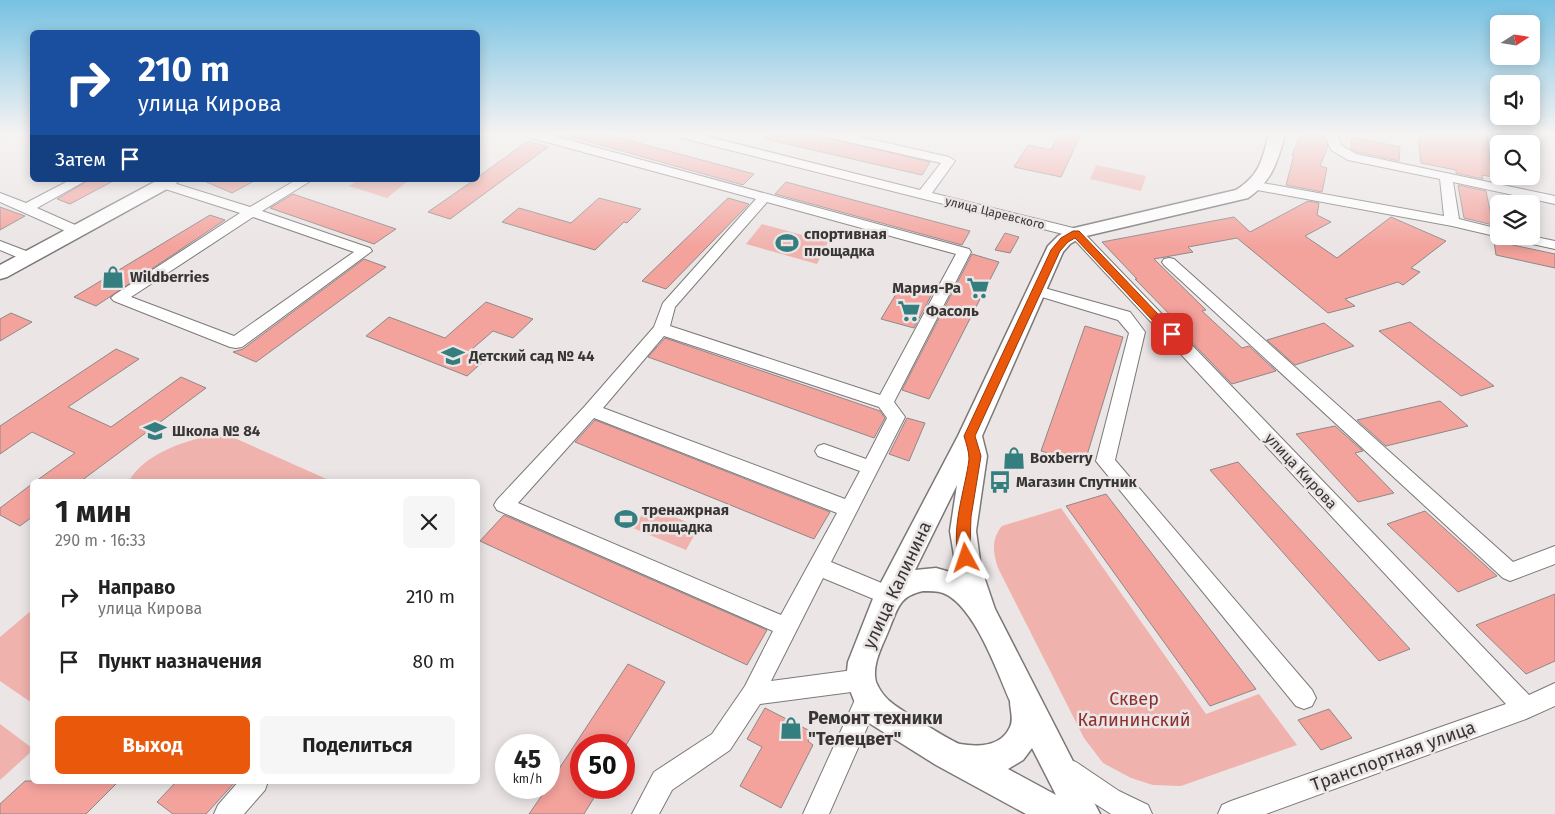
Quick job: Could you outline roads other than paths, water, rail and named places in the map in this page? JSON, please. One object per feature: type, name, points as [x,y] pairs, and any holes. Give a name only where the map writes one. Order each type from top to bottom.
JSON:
[{"type":"main road","points":[[1257,186],[1266,172]]},
{"type":"main road","points":[[0,273],[167,182]]},
{"type":"main road","name":"улица Калинина","points":[[865,689],[862,662],[888,596],[970,436],[1055,250],[1064,240],[1076,233],[1242,194],[1257,186]]},
{"type":"main road","points":[[970,436],[975,456],[966,503],[964,547],[968,568],[982,611],[1056,763],[1084,814]]},
{"type":"main road","points":[[888,596],[899,587],[913,580],[945,581],[960,588],[973,598],[982,611]]},
{"type":"main road","points":[[865,689],[880,713],[947,754],[1059,814]]},
{"type":"main road","points":[[947,754],[967,761],[988,761],[1006,755],[1019,742],[1026,725],[1026,707],[1021,690]]},
{"type":"street","points":[[672,172],[964,252],[885,403]]},
{"type":"street","name":"улица Царевского","points":[[832,172],[1076,233]]},
{"type":"street","points":[[923,195],[941,172]]},
{"type":"street","points":[[1422,172],[1555,200]]},
{"type":"street","points":[[1446,177],[1452,222]]},
{"type":"street","points":[[26,208],[76,182]]},
{"type":"street","points":[[167,182],[252,212],[365,251],[236,343],[119,298],[252,212],[302,182]]},
{"type":"street","points":[[1257,186],[1452,222],[1490,231]]},
{"type":"street","points":[[765,197],[668,306],[661,329],[591,410],[504,505],[786,627]]},
{"type":"street","points":[[0,198],[77,231]]},
{"type":"street","name":"улица Кирова","points":[[1076,233],[1526,708]]},
{"type":"street","points":[[1540,242],[1555,245]]},
{"type":"street","points":[[0,245],[29,257]]},
{"type":"street","points":[[1169,262],[1510,572],[1555,555]]},
{"type":"street","points":[[1037,291],[1124,316],[1134,326],[1137,332],[1105,461],[1304,698]]},
{"type":"street","points":[[646,814],[663,781],[721,742],[753,694],[896,417],[885,403],[661,329]]},
{"type":"street","points":[[591,410],[849,509]]},
{"type":"street","points":[[824,451],[871,468]]},
{"type":"street","points":[[818,566],[888,596]]},
{"type":"street","points":[[753,694],[865,689],[816,814]]},
{"type":"street","name":"Транспортная улица","points":[[1231,814],[1526,708],[1555,694]]},
{"type":"street","points":[[1056,763],[1087,786],[1139,814]]},
{"type":"street","points":[[227,814],[253,784]]},
{"type":"place","name":"спортивная площадка","points":[[787,243]]},
{"type":"place","name":"Wildberries","points":[[113,277]]},
{"type":"place","name":"Мария-Ра","points":[[978,288]]},
{"type":"place","name":"Фасоль","points":[[909,311]]},
{"type":"place","name":"Детский сад № 44","points":[[453,356]]},
{"type":"place","name":"Школа № 84","points":[[155,431]]},
{"type":"place","name":"Boxberry","points":[[1014,458]]},
{"type":"place","name":"Магазин Спутник","points":[[1000,482]]},
{"type":"place","name":"тренажрная площадка","points":[[626,519]]},
{"type":"place","name":"Ремонт техники \"Телецвет\"","points":[[791,728]]},
{"type":"park label","name":"Сквер Калининский","points":[[1134,710]]}]
